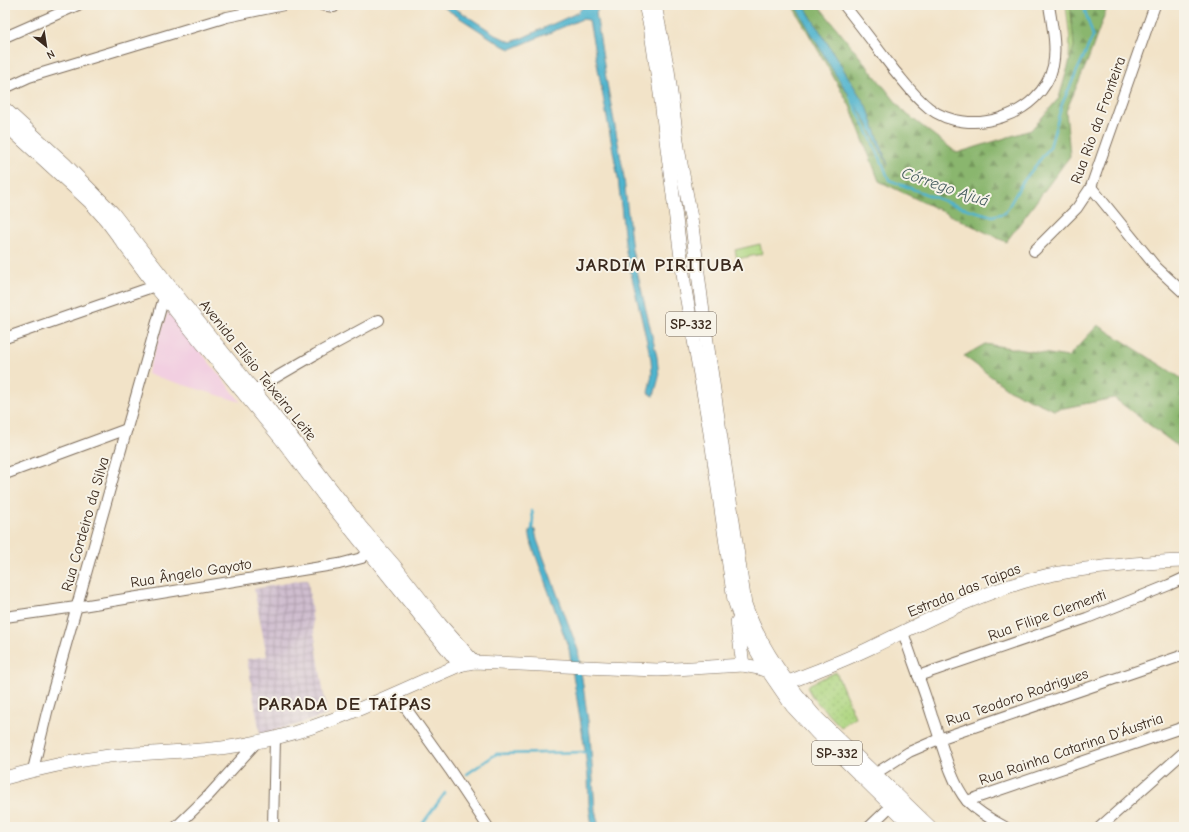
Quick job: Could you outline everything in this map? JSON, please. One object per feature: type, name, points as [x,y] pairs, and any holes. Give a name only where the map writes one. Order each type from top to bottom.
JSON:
[{"type":"main road","name":"SP-332","points":[[645,5],[650,26],[660,93],[685,289],[709,425],[734,600],[743,627],[768,671],[788,700],[816,733],[930,827]]},
{"type":"main road","name":"SP-332","points":[[655,5],[668,70],[678,148],[690,218],[704,328],[745,604],[753,626],[764,645],[801,700],[870,776],[891,806],[913,827]]},
{"type":"main road","name":"Avenida Elísio Teixeira Leite","points":[[5,110],[65,164],[94,193],[132,236],[164,288],[286,437],[460,665]]},
{"type":"main road","name":"Avenida Elísio Teixeira Leite","points":[[5,124],[90,202],[123,243],[254,390],[286,437]]},
{"type":"main road","name":"Avenida Elísio Teixeira Leite","points":[[372,548],[394,565],[440,624],[474,662]]},
{"type":"main road","name":"Estrada das Taipas","points":[[789,682],[862,651],[973,600],[1037,578],[1075,570],[1184,561]]},
{"type":"main road","points":[[734,600],[743,665]]},
{"type":"main road","points":[[5,778],[33,770],[108,756],[223,748],[256,743],[312,728],[460,665],[474,662],[658,670],[743,665],[768,671],[789,682]]},
{"type":"main road","points":[[801,700],[803,686],[808,674]]},
{"type":"main road","points":[[891,806],[898,806],[921,827]]},
{"type":"street","points":[[5,37],[78,5]]},
{"type":"street","points":[[5,88],[29,77],[227,17],[284,5]]},
{"type":"street","points":[[322,5],[334,8]]},
{"type":"street","points":[[844,5],[915,95],[930,108],[946,117],[976,123],[992,120],[1017,111],[1035,97],[1046,83],[1053,66],[1055,50],[1049,5]]},
{"type":"street","name":"Rua Rio da Fronteira","points":[[1034,251],[1077,208],[1091,187],[1155,5]]},
{"type":"street","points":[[1091,187],[1156,267],[1184,293]]},
{"type":"street","points":[[5,338],[164,288]]},
{"type":"street","name":"Rua Cordeiro da Silva","points":[[33,770],[47,712],[127,429],[164,288]]},
{"type":"street","points":[[254,390],[316,354],[380,320]]},
{"type":"street","points":[[5,474],[127,429]]},
{"type":"street","name":"Rua Ângelo Gayoto","points":[[5,617],[76,607],[339,564],[362,558],[372,548]]},
{"type":"street","name":"Rua Filipe Clementi","points":[[918,676],[1087,618],[1156,591],[1184,578]]},
{"type":"street","points":[[903,632],[928,702],[939,739],[957,784],[967,801],[1004,827]]},
{"type":"street","name":"Rua Teodoro Rodrigues","points":[[870,776],[909,752],[939,739],[1184,655]]},
{"type":"street","points":[[395,693],[450,770],[488,827]]},
{"type":"street","name":"Rua Rainha Catarina D'Áustria","points":[[967,801],[1184,727]]},
{"type":"street","points":[[273,827],[275,738]]},
{"type":"street","points":[[176,827],[209,796],[256,743]]},
{"type":"street","points":[[1100,827],[1184,752]]},
{"type":"street","points":[[869,827],[891,806]]},
{"type":"shaded area","points":[[168,311],[241,402],[147,374]]},
{"type":"shaded area","points":[[308,579],[313,625],[327,715],[260,734],[247,659],[267,656],[254,589]]},
{"type":"green space","points":[[790,5],[818,5],[904,112],[957,153],[1031,130],[1059,98],[1074,46],[1070,5],[1108,5],[1088,60],[1066,111],[1070,156],[1006,242],[879,181],[850,106],[795,10]]},
{"type":"green space","points":[[1066,5],[1094,5],[1073,58],[1069,58],[1070,39]]},
{"type":"green space","points":[[760,244],[762,254],[737,259],[735,250]]},
{"type":"green space","points":[[1098,325],[1184,380],[1184,451],[1114,398],[1054,410],[1009,390],[964,356],[985,344],[1068,357]]},
{"type":"green space","points":[[836,672],[855,717],[841,727],[813,698],[807,687],[810,684]]},
{"type":"water","points":[[440,5],[450,5],[498,36],[511,42],[577,13],[585,5],[600,5],[596,13],[623,170],[632,250],[657,357],[659,377],[654,396],[648,393],[652,374],[651,359],[626,252],[618,178],[589,20],[582,19],[511,49],[503,46]]},
{"type":"water","points":[[795,5],[804,5],[868,109],[888,165],[864,118],[832,69]]},
{"type":"water","points":[[533,528],[578,650],[590,735],[595,810],[599,827],[592,827],[585,750],[569,649],[532,545],[529,531]]},
{"type":"waterway","name":"Córrego Ajuá","points":[[850,96],[889,180],[957,206],[992,216],[1005,213],[1022,183],[1050,147],[1062,104],[1093,36],[1083,5]]},
{"type":"waterway","points":[[532,511],[532,530]]},
{"type":"waterway","points":[[467,774],[496,754],[588,752]]},
{"type":"waterway","points":[[420,827],[445,793]]},
{"type":"district","name":"JARDIM PIRITUBA","points":[[660,265]]},
{"type":"district","name":"PARADA DE TAÍPAS","points":[[345,704]]}]
